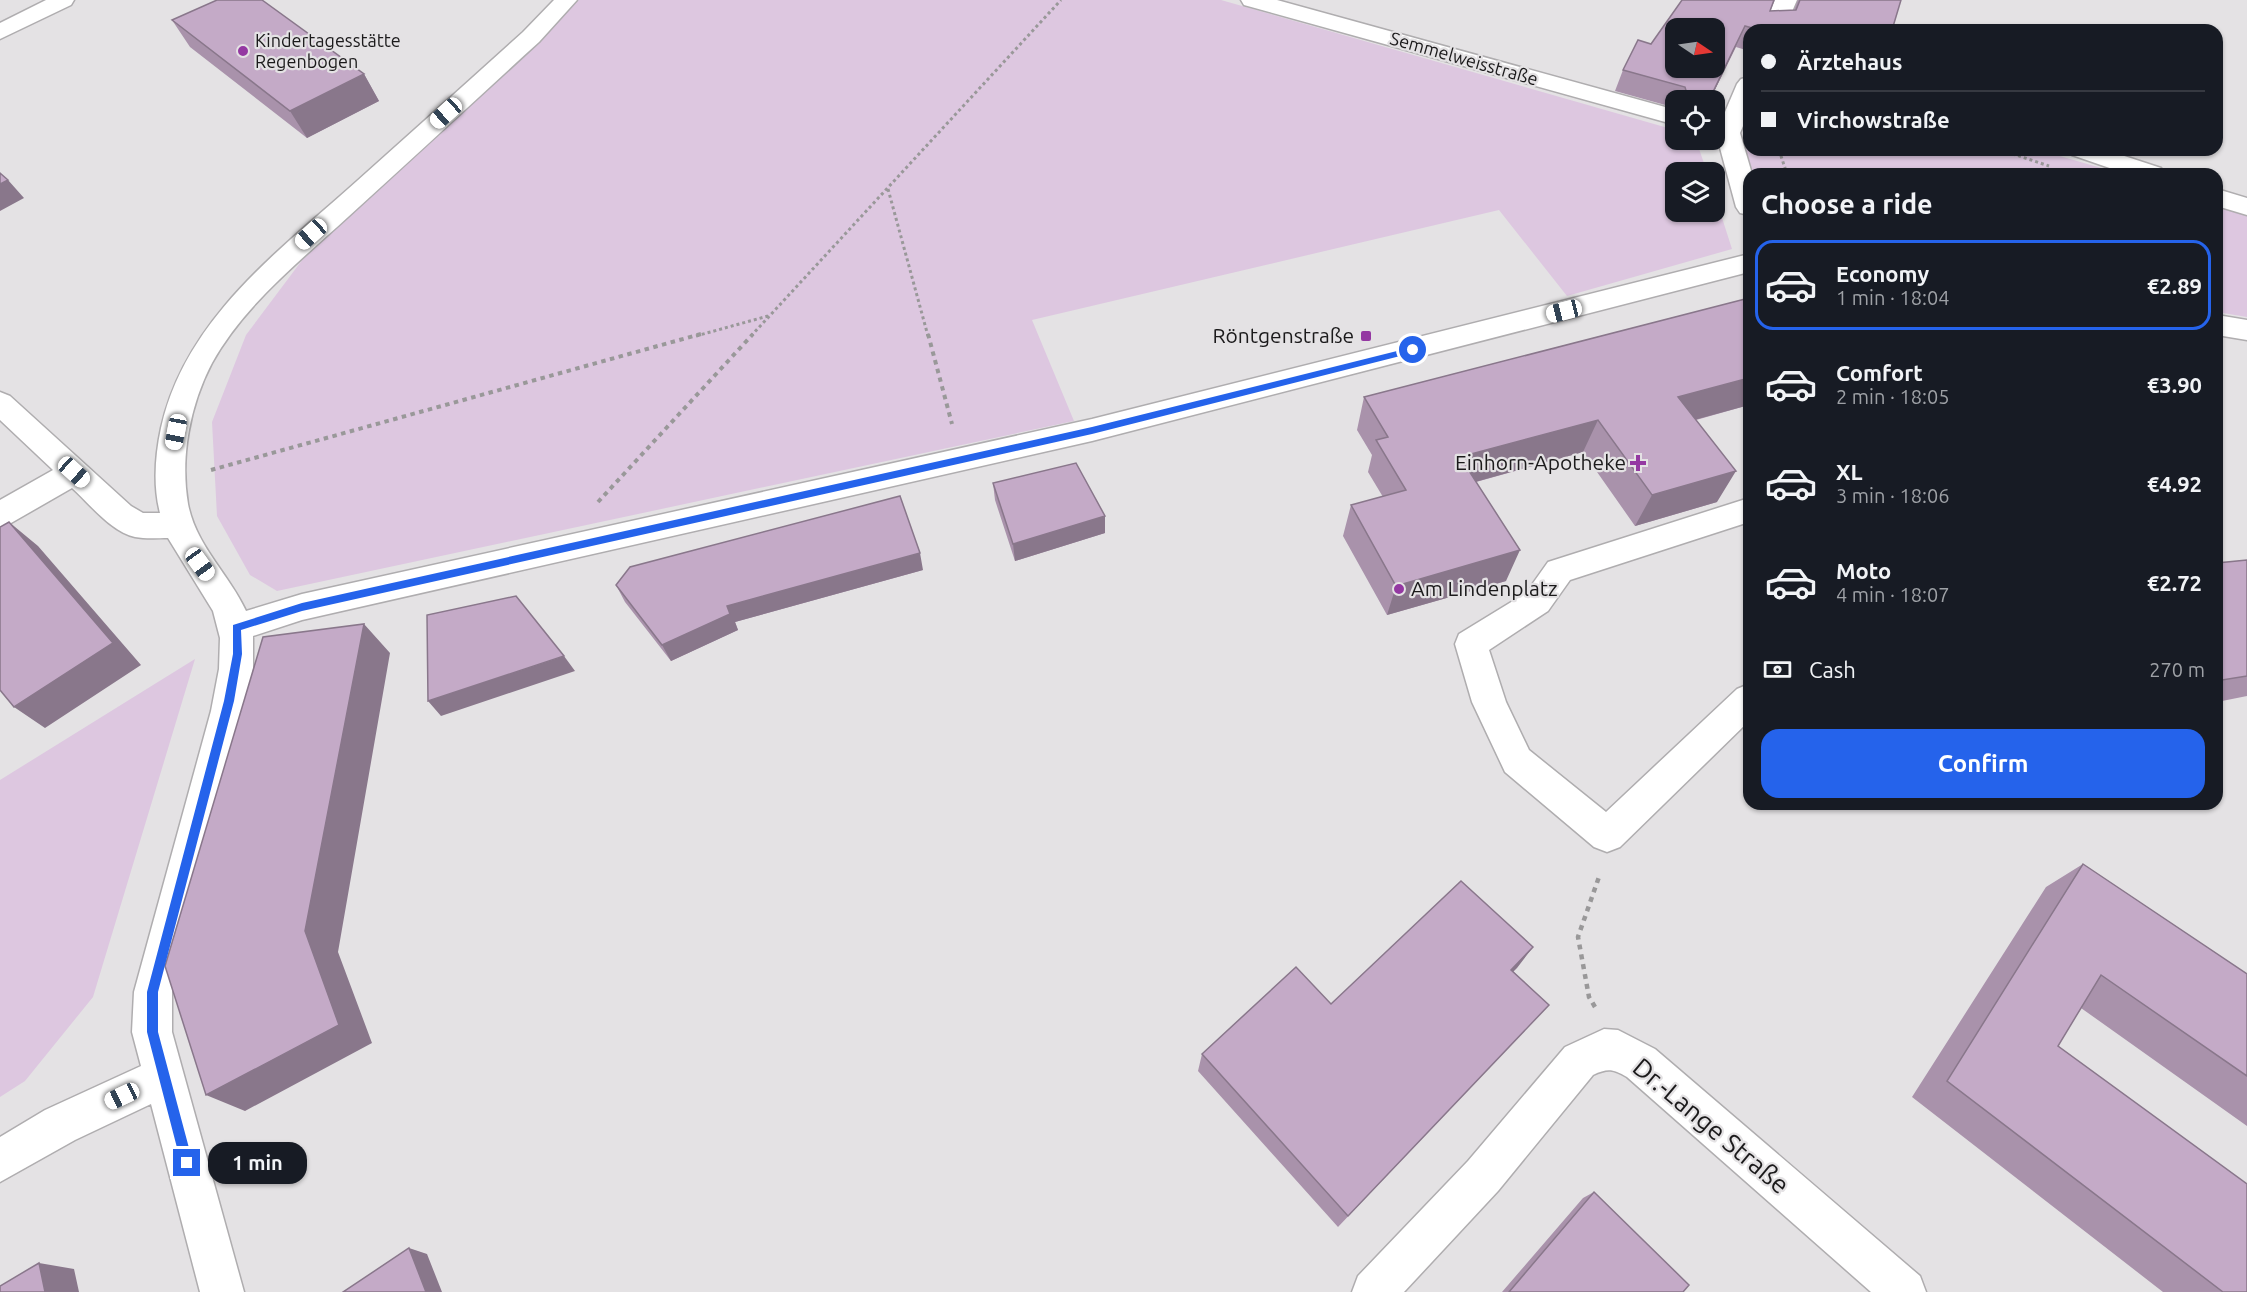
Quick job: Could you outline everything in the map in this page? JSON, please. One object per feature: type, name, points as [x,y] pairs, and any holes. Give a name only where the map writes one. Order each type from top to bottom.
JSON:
[{"type":"street","points":[[0,14],[27,0]]},
{"type":"street","points":[[0,32],[63,0]]},
{"type":"street","points":[[222,1292],[152,1032],[153,992],[234,683],[238,654],[236,628],[222,593],[189,549],[177,526],[169,479],[179,415],[193,375],[239,306],[294,249],[531,37],[566,0]]},
{"type":"street","name":"Semmelweisstraße","points":[[1252,0],[1665,115]]},
{"type":"street","points":[[1776,24],[1786,0]]},
{"type":"street","points":[[1725,124],[1743,94]]},
{"type":"street","points":[[1725,142],[1743,191]]},
{"type":"street","points":[[2099,156],[2134,168]]},
{"type":"street","points":[[2223,199],[2247,207]]},
{"type":"street","points":[[236,628],[302,607],[571,549],[1092,430],[1743,265]]},
{"type":"street","points":[[2223,326],[2247,330]]},
{"type":"street","points":[[0,403],[111,507],[137,525],[177,526]]},
{"type":"street","points":[[0,515],[74,472]]},
{"type":"street","points":[[1743,512],[1559,571],[1537,602],[1471,644],[1489,702],[1517,761],[1607,835],[1743,705]]},
{"type":"street","name":"Dr.-Lange Straße","points":[[1374,1292],[1483,1176],[1579,1061],[1604,1049],[1618,1050],[1641,1063],[1904,1292]]},
{"type":"street","points":[[0,1161],[60,1125],[163,1077]]},
{"type":"path","points":[[571,549],[569,537],[574,528],[1061,0]]},
{"type":"path","points":[[2019,156],[2053,167]]},
{"type":"path","points":[[887,188],[954,429],[965,458]]},
{"type":"path","points":[[169,479],[768,316]]},
{"type":"path","points":[[1607,835],[1600,874],[1578,937],[1589,996],[1618,1050]]},
{"type":"shaded area","points":[[579,0],[1221,0],[1665,127],[1665,150],[1699,150],[1704,162],[1665,162],[1665,222],[1723,222],[1732,249],[1567,296],[1499,210],[1032,320],[1074,421],[277,591],[250,575],[217,516],[212,422],[246,335],[306,255]]},
{"type":"shaded area","points":[[1746,156],[2060,156],[2101,168],[1751,168]]},
{"type":"shaded area","points":[[2223,206],[2247,213],[2247,317],[2223,313]]},
{"type":"shaded area","points":[[195,659],[93,997],[25,1081],[0,1097],[0,780]]},
{"type":"building","points":[[217,0],[262,0],[364,74],[290,111],[172,20]]},
{"type":"building","points":[[1682,0],[1774,0],[1770,11],[1796,10],[1800,0],[1901,0],[1894,24],[1743,24],[1743,30],[1725,67],[1725,18],[1669,18]]},
{"type":"building","points":[[1665,24],[1665,78],[1720,78],[1714,90],[1686,90],[1685,87],[1623,70],[1638,40],[1651,44]]},
{"type":"building","points":[[0,173],[8,180],[0,184]]},
{"type":"building","points":[[1743,300],[1743,380],[1678,397],[1736,471],[1652,495],[1598,420],[1460,457],[1520,550],[1396,586],[1351,505],[1406,490],[1376,440],[1388,437],[1364,397]]},
{"type":"building","points":[[1076,463],[1105,516],[1013,544],[993,483]]},
{"type":"building","points":[[900,496],[920,553],[727,606],[730,614],[662,645],[616,585],[630,567]]},
{"type":"building","points":[[9,522],[113,643],[14,707],[0,690],[0,527]]},
{"type":"building","points":[[2247,560],[2247,676],[2223,680],[2223,562]]},
{"type":"building","points":[[516,596],[564,656],[428,701],[427,615]]},
{"type":"building","points":[[364,624],[305,931],[339,1025],[206,1095],[165,966],[263,637]]},
{"type":"building","points":[[2083,864],[2247,974],[2247,1076],[2101,975],[2058,1046],[2247,1184],[2247,1292],[2223,1292],[1947,1081]]},
{"type":"building","points":[[1461,881],[1533,947],[1511,970],[1549,1005],[1348,1216],[1202,1054],[1296,967],[1331,1004]]},
{"type":"building","points":[[1594,1192],[1689,1285],[1683,1292],[1509,1292]]},
{"type":"building","points":[[409,1248],[426,1292],[343,1292]]},
{"type":"building","points":[[39,1263],[45,1292],[0,1292],[0,1286]]},
{"type":"place","name":"Kindertagesstätte Regenbogen","points":[[243,51]]},
{"type":"place","name":"Röntgenstraße","points":[[1366,336]]},
{"type":"place","name":"Einhorn-Apotheke","points":[[1638,463]]},
{"type":"place","name":"Am Lindenplatz","points":[[1399,589]]},
{"type":"route","points":[[187,1163],[152,1032],[153,992],[161,954],[236,674],[238,654],[236,628],[302,607],[571,549],[1092,430],[1413,350]]}]
